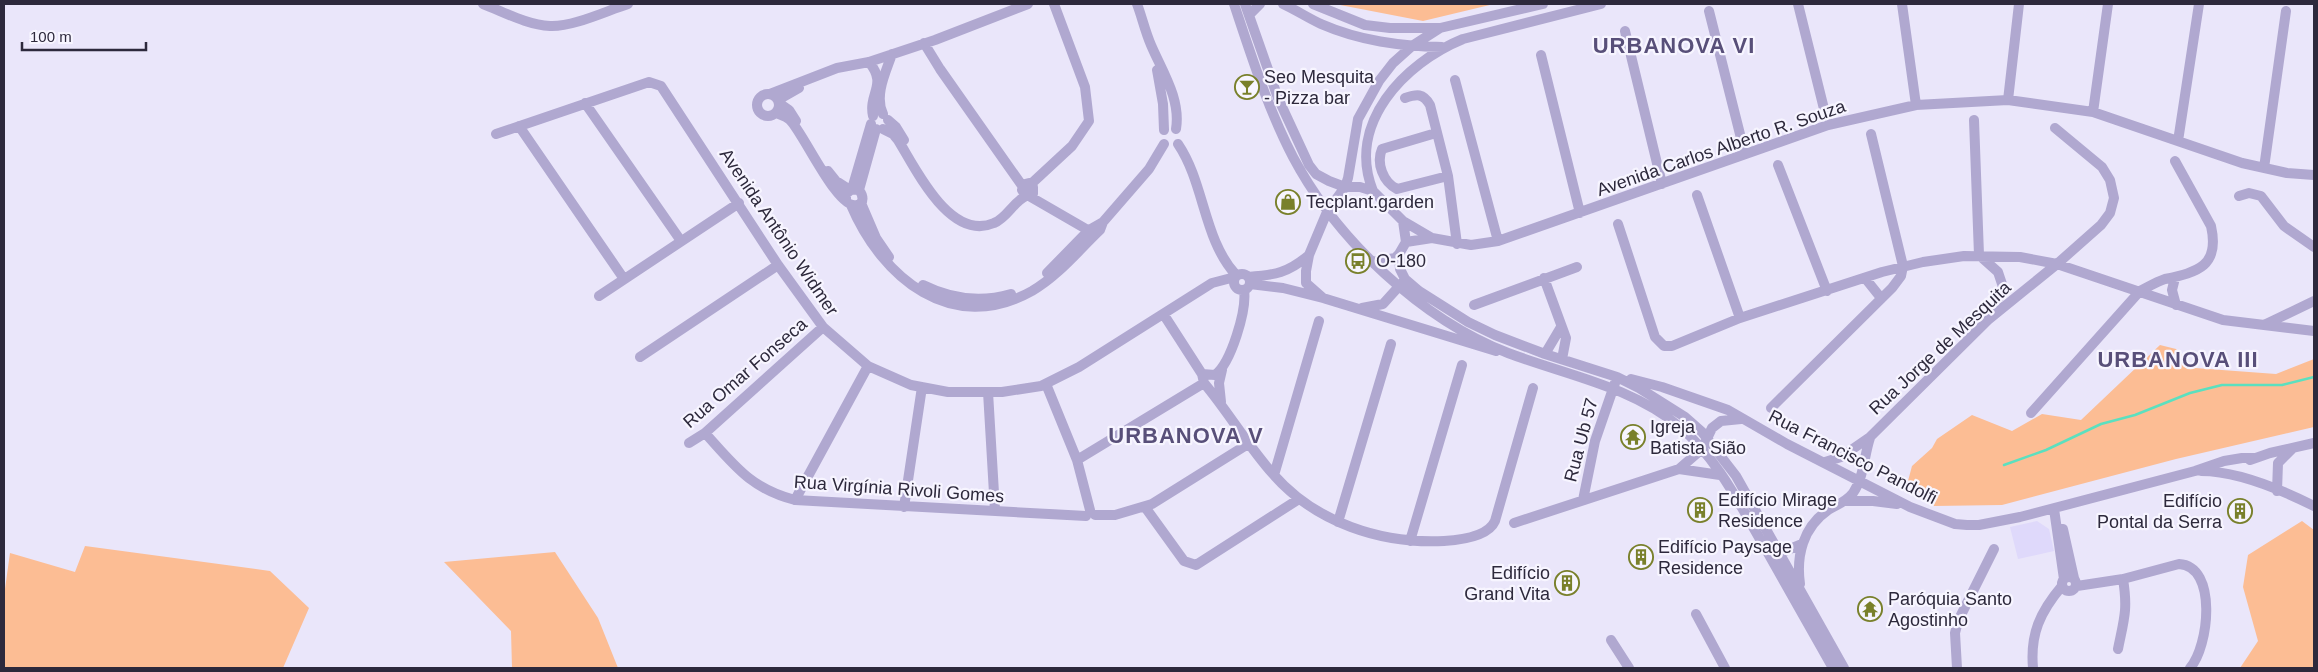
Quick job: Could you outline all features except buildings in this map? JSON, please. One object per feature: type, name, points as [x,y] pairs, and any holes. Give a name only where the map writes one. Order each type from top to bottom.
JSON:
[{"type":"street","points":[[483,4],[532,22],[551,26],[570,23],[628,4]]},
{"type":"street","points":[[1028,4],[869,62],[837,68],[776,102],[785,116],[794,125],[831,184],[853,196],[883,250],[905,274],[924,286],[957,298],[990,298],[1025,288],[1051,269],[1096,228],[1149,169],[1164,144]]},
{"type":"street","points":[[869,62],[876,70],[879,79],[872,108],[879,122],[898,140],[948,214],[964,224],[982,226],[993,224],[1072,146],[1089,121],[1085,87],[1054,4]]},
{"type":"street","points":[[1137,4],[1176,105],[1178,117],[1176,129]]},
{"type":"street","points":[[1234,4],[1266,97],[1292,156],[1327,212],[1372,262],[1465,331],[1507,352],[1612,389],[1663,414],[1694,439],[1801,590],[1844,668]]},
{"type":"street","points":[[1245,4],[1278,98],[1300,147],[1316,174],[1345,187],[1360,187],[1373,191]]},
{"type":"street","points":[[1249,15],[1260,4]]},
{"type":"street","points":[[1283,4],[1320,23],[1349,34],[1385,43],[1443,47]]},
{"type":"street","points":[[1313,4],[1366,25],[1390,28],[1440,28],[1543,4]]},
{"type":"street","points":[[1432,238],[1403,221],[1373,191],[1366,171],[1365,154],[1379,110],[1395,85],[1420,62],[1443,47],[1462,39],[1601,4]]},
{"type":"street","points":[[1798,4],[1828,126]]},
{"type":"street","points":[[1902,4],[1916,104]]},
{"type":"street","points":[[2008,100],[2018,4]]},
{"type":"street","points":[[2093,112],[2108,4]]},
{"type":"street","points":[[2178,141],[2199,4]]},
{"type":"street","points":[[1709,10],[1745,154]]},
{"type":"street","points":[[2264,168],[2286,11]]},
{"type":"street","points":[[1329,181],[1344,170],[1362,112],[1379,81],[1393,63],[1412,46],[1440,28]]},
{"type":"street","points":[[1625,31],[1662,184]]},
{"type":"street","points":[[924,43],[940,69],[1028,191],[1096,228]]},
{"type":"street","points":[[1385,43],[1393,63]]},
{"type":"street","points":[[1151,44],[1161,91],[1164,130],[1161,136],[1164,144],[1171,147],[1178,144],[1181,137],[1176,129],[1170,127],[1164,130]]},
{"type":"street","points":[[853,196],[879,122],[881,88],[892,54]]},
{"type":"street","points":[[1541,55],[1580,213]]},
{"type":"street","points":[[1455,80],[1498,241]]},
{"type":"street","name":"Avenida Antônio Widmer","points":[[496,134],[649,82],[661,86],[778,265],[823,327],[868,366],[910,385],[948,392],[1002,392],[1046,384],[1079,367],[1212,283],[1241,282]]},
{"type":"street","points":[[1405,98],[1415,94],[1426,98],[1430,105],[1448,176],[1457,244]]},
{"type":"street","name":"Avenida Carlos Alberto R. Souza","points":[[1432,238],[1457,244],[1484,244],[1498,241],[1828,126],[1916,104],[2008,100],[2093,112],[2264,168],[2314,175]]},
{"type":"street","points":[[585,103],[681,241]]},
{"type":"street","points":[[1974,120],[1979,255],[1998,272],[2003,287],[1998,302],[1989,318]]},
{"type":"street","points":[[518,126],[624,279]]},
{"type":"street","name":"Rua Jorge de Mesquita","points":[[1825,462],[1841,458],[1870,437],[1989,318],[2057,264],[2101,224],[2110,213],[2114,198],[2110,180],[2102,168],[2055,128]]},
{"type":"street","points":[[1436,133],[1382,149],[1380,160],[1384,178],[1388,184],[1397,189],[1448,176]]},
{"type":"street","points":[[1771,408],[1882,298],[1901,276],[1903,266],[1871,134]]},
{"type":"street","points":[[1178,144],[1188,160],[1222,254],[1241,282],[1244,308],[1230,352],[1222,370],[1219,392],[1222,405]]},
{"type":"street","points":[[1323,298],[1306,283],[1309,255],[1319,236],[1327,212],[1345,187],[1350,168],[1352,147]]},
{"type":"street","points":[[2031,413],[2140,291],[2156,283],[2189,274],[2203,267],[2213,249],[2214,238],[2211,226],[2175,161]]},
{"type":"street","points":[[1778,165],[1827,291]]},
{"type":"street","points":[[2239,196],[2249,193],[2261,196],[2284,226],[2314,247]]},
{"type":"street","points":[[1697,195],[1740,318]]},
{"type":"street","points":[[599,296],[739,203]]},
{"type":"street","points":[[1372,262],[1394,258],[1399,254],[1406,242],[1403,221]]},
{"type":"street","points":[[1618,224],[1655,336],[1664,346],[1672,346],[1740,318],[1903,266],[1944,258],[1979,255],[2020,257],[2057,264],[2223,320],[2314,331]]},
{"type":"street","points":[[1406,242],[1432,238]]},
{"type":"street","points":[[1358,308],[1383,304],[1402,283],[1399,254]]},
{"type":"street","points":[[1241,282],[1292,269],[1309,255]]},
{"type":"street","points":[[640,357],[778,265]]},
{"type":"street","points":[[1474,305],[1577,267]]},
{"type":"street","points":[[1544,278],[1566,338],[1562,359]]},
{"type":"street","points":[[1865,278],[1882,298]]},
{"type":"street","points":[[2176,278],[2172,290],[2176,305]]},
{"type":"street","points":[[1241,282],[1283,288],[1323,298],[1488,350],[1507,352]]},
{"type":"street","points":[[1402,283],[1494,335],[1617,378],[1679,412],[1707,438],[1736,476],[1833,668]]},
{"type":"street","points":[[2264,325],[2314,302]]},
{"type":"street","points":[[1164,315],[1248,444],[1274,475],[1298,499],[1338,522],[1374,535],[1410,541],[1468,538],[1488,530],[1494,525],[1533,388]]},
{"type":"street","points":[[1274,475],[1319,321]]},
{"type":"street","points":[[1545,354],[1561,326]]},
{"type":"street","name":"Rua Omar Fonseca","points":[[689,442],[705,433],[823,327]]},
{"type":"street","points":[[1338,522],[1391,344]]},
{"type":"street","points":[[1410,541],[1462,365]]},
{"type":"street","points":[[795,500],[868,366]]},
{"type":"street","points":[[1076,460],[1204,378],[1222,370]]},
{"type":"street","name":"Rua Ub 57","points":[[1583,500],[1595,441],[1617,378]]},
{"type":"street","name":"Rua Francisco Pandolfi","points":[[1617,378],[1633,379],[1728,410],[1910,507],[1946,521],[1967,525],[1999,522],[2054,509],[2235,459],[2254,458]]},
{"type":"street","points":[[1046,384],[1076,460],[1090,513]]},
{"type":"street","points":[[904,507],[922,387]]},
{"type":"street","points":[[988,392],[996,510]]},
{"type":"street","points":[[1514,523],[1680,469],[1702,449],[1712,428],[1721,421],[1742,419]]},
{"type":"street","name":"Rua Virgínia Rivoli Gomes","points":[[705,433],[733,465],[756,486],[795,500],[904,507],[1115,514],[1144,507],[1248,444]]},
{"type":"street","name":"Rua Jorge de Mesquita","points":[[1860,481],[1870,437]]},
{"type":"street","points":[[2220,472],[2270,453],[2314,444]]},
{"type":"street","points":[[2278,463],[2293,448]]},
{"type":"street","points":[[2270,453],[2278,463],[2277,491]]},
{"type":"street","points":[[1680,469],[1720,475]]},
{"type":"street","points":[[2196,471],[2220,472],[2277,491],[2314,506]]},
{"type":"street","points":[[1846,501],[1860,481]]},
{"type":"street","points":[[1144,507],[1184,562],[1196,565],[1298,499]]},
{"type":"street","points":[[1801,590],[1799,559],[1802,544],[1816,520],[1828,510],[1846,501],[1873,501],[1910,507]]},
{"type":"street","points":[[2054,509],[2069,584]]},
{"type":"street","points":[[1775,555],[1802,544]]},
{"type":"street","points":[[1957,668],[1955,633],[1958,621],[1994,549]]},
{"type":"street","points":[[2033,668],[2031,646],[2040,617],[2069,584],[2123,579],[2179,564],[2188,564],[2194,568],[2202,585],[2207,624],[2198,657],[2190,668]]},
{"type":"street","points":[[2118,649],[2126,617],[2127,602],[2123,579]]},
{"type":"street","points":[[1696,614],[1725,668]]},
{"type":"street","points":[[1611,640],[1629,668]]},
{"type":"shaded area","points":[[1335,4],[1494,4],[1423,21]]},
{"type":"shaded area","points":[[2160,345],[2176,349],[2195,368],[2276,374],[2314,359],[2314,427],[2176,459],[2002,505],[1934,506],[1908,481],[1912,466],[1932,448],[1937,439],[1972,415],[2012,431],[2042,414],[2081,420]]},
{"type":"shaded area","points":[[2037,521],[2049,529],[2054,551],[2018,559],[2010,527]]},
{"type":"shaded area","points":[[2302,521],[2314,530],[2314,668],[2240,668],[2258,641],[2243,587],[2248,555]]},
{"type":"shaded area","points":[[85,546],[270,571],[309,608],[283,668],[4,668],[4,596],[10,553],[75,572]]},
{"type":"shaded area","points":[[555,552],[598,618],[618,668],[512,668],[511,631],[444,562]]},
{"type":"waterway","points":[[2004,465],[2046,450],[2101,424],[2135,415],[2190,393],[2222,385],[2282,385],[2314,377]]},
{"type":"place","name":"Seo Mesquita - Pizza bar","points":[[1247,87]]},
{"type":"place","name":"Tecplant.garden","points":[[1288,202]]},
{"type":"place","name":"O-180","points":[[1358,261]]},
{"type":"place","name":"Igreja Batista Sião","points":[[1633,437]]},
{"type":"place","name":"Edifício Mirage Residence","points":[[1700,510]]},
{"type":"place","name":"Edifício Pontal da Serra","points":[[2240,511]]},
{"type":"place","name":"Edifício Paysage Residence","points":[[1641,557]]},
{"type":"place","name":"Edifício Grand Vita","points":[[1567,583]]},
{"type":"place","name":"Paróquia Santo Agostinho","points":[[1870,609]]},
{"type":"district","name":"URBANOVA VI","points":[[1674,45]]},
{"type":"district","name":"URBANOVA III","points":[[2178,359]]},
{"type":"district","name":"URBANOVA V","points":[[1186,435]]}]
